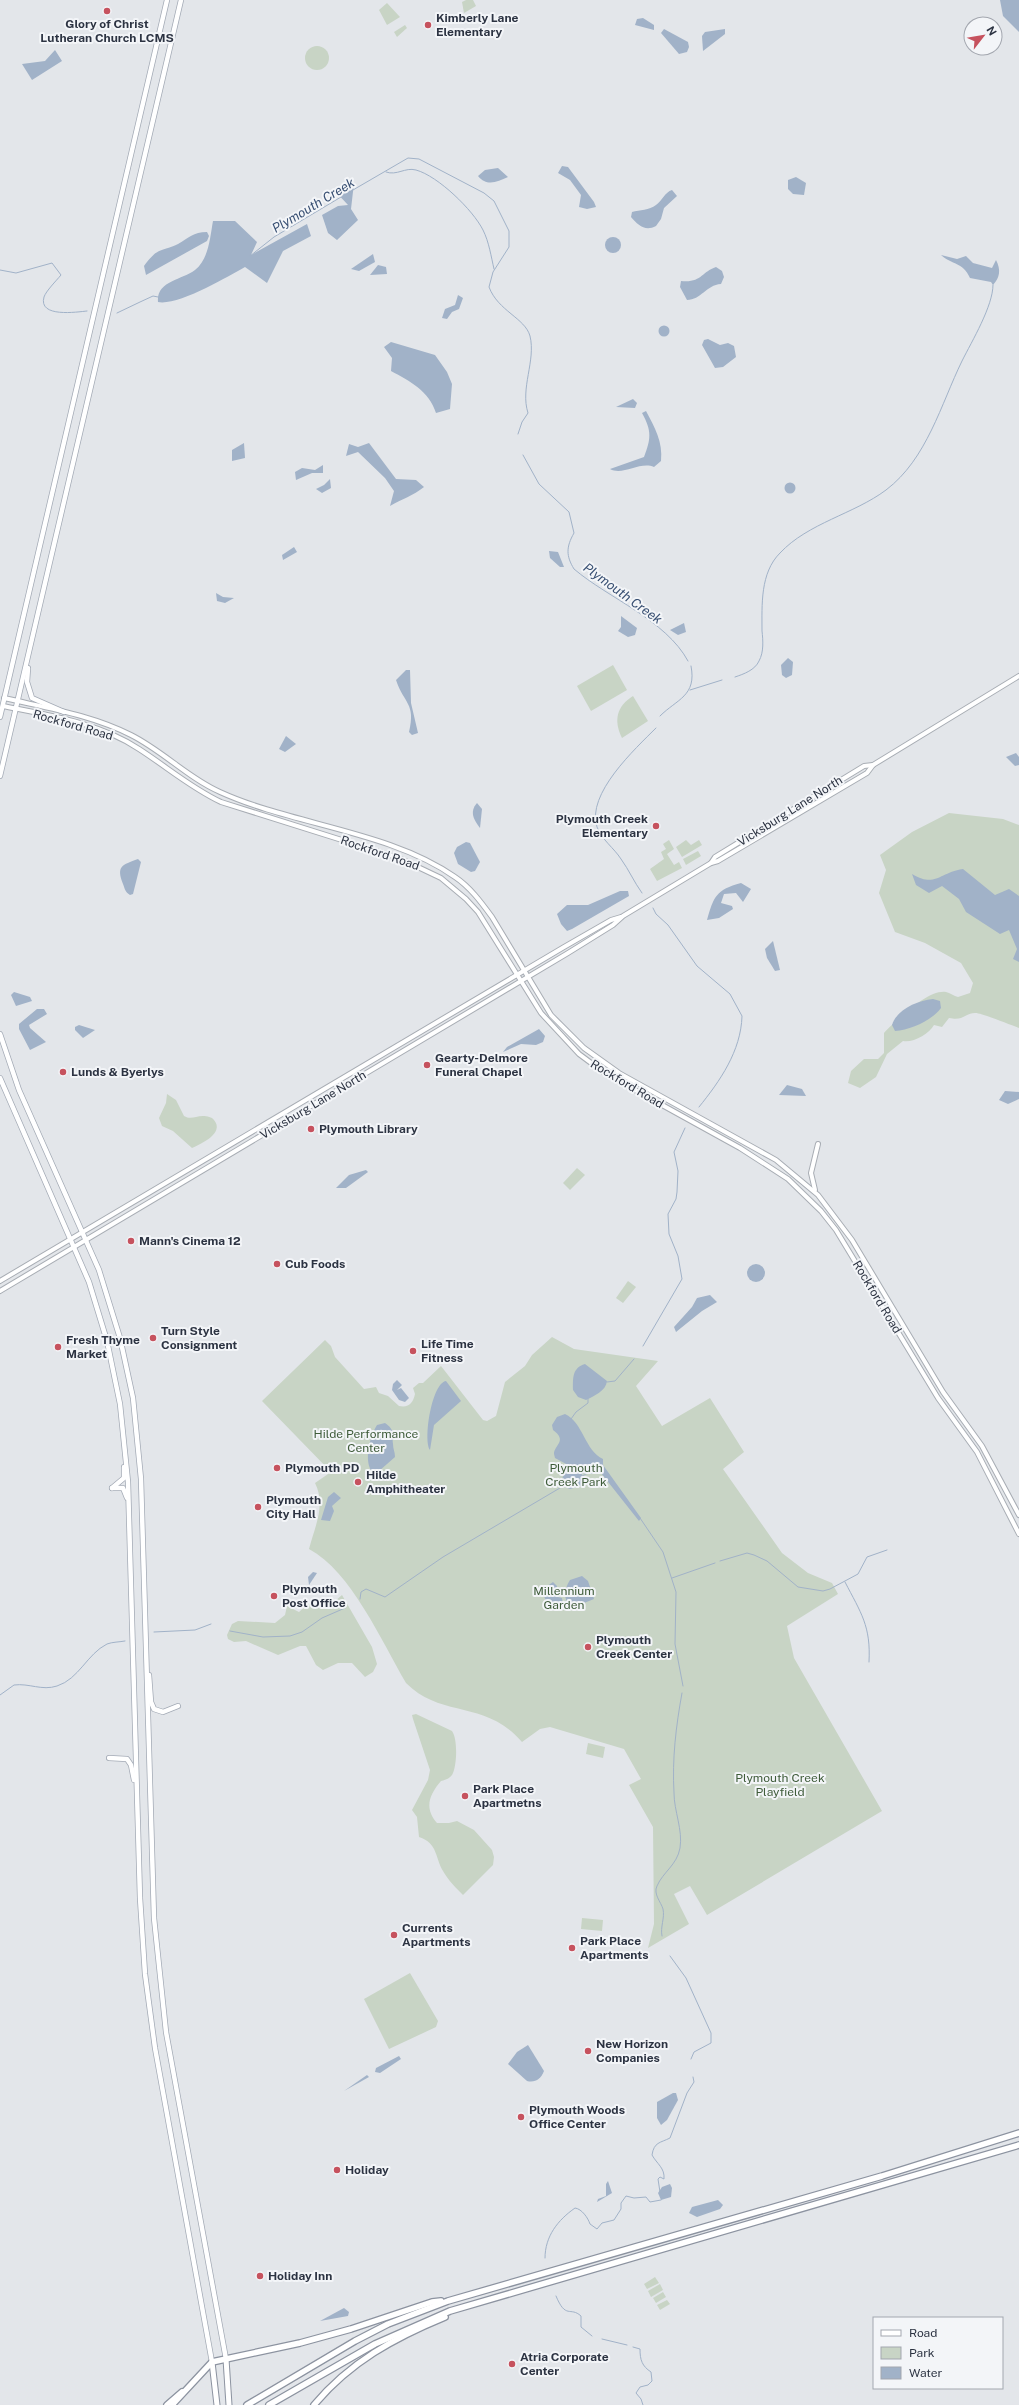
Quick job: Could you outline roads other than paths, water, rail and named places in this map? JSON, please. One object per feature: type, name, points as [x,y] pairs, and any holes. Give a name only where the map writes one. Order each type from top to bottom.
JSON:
[{"type":"highway","points":[[247,2405],[354,2341],[388,2324],[448,2301],[882,2176],[1019,2133]]},
{"type":"highway","points":[[269,2405],[344,2360],[393,2335],[450,2311],[1019,2145]]},
{"type":"highway","points":[[314,2405],[338,2379],[365,2357],[400,2337],[492,2298]]},
{"type":"highway","points":[[172,2405],[212,2362],[300,2343],[351,2329],[432,2302],[448,2301]]},
{"type":"highway","points":[[226,2359],[229,2403]]},
{"type":"highway","points":[[212,2362],[217,2405]]},
{"type":"highway","points":[[319,2405],[338,2379]]},
{"type":"highway","points":[[167,2405],[176,2395],[187,2389]]},
{"type":"main road","points":[[0,717],[167,0]]},
{"type":"main road","points":[[0,776],[181,0]]},
{"type":"main road","points":[[31,643],[27,682],[29,693],[35,700],[64,712]]},
{"type":"main road","name":"Vicksburg Lane North","points":[[0,1291],[75,1248],[528,977],[613,925],[623,916],[711,863],[722,859],[839,790],[866,773],[873,765],[1019,676]]},
{"type":"main road","name":"Rockford Road","points":[[4,698],[91,718],[132,736],[199,782],[220,792],[254,805],[411,854],[443,869],[456,878],[481,901],[551,1015],[566,1031],[598,1059],[624,1076],[776,1160],[818,1195],[852,1240],[943,1392],[982,1446],[1019,1515]]},
{"type":"main road","name":"Rockford Road","points":[[3,706],[82,725],[114,736],[138,748],[196,789],[221,802],[399,858],[431,872],[454,888],[478,912],[541,1013],[559,1034],[592,1065],[633,1090],[774,1168],[821,1211],[836,1230],[938,1398],[980,1458],[1019,1534]]},
{"type":"main road","name":"Vicksburg Lane North","points":[[711,863],[715,856],[864,766],[873,765]]},
{"type":"main road","name":"Vicksburg Lane North","points":[[0,1281],[517,974],[611,920],[623,916]]},
{"type":"main road","points":[[0,1034],[19,1090],[87,1240],[111,1304],[120,1338],[136,1418],[141,1479],[154,1918],[162,2001],[226,2359]]},
{"type":"main road","points":[[0,1078],[72,1239],[98,1307],[107,1341],[122,1422],[129,1505],[142,1942],[150,2010],[212,2362]]},
{"type":"main road","points":[[818,1144],[811,1177],[813,1186],[818,1195]]},
{"type":"main road","points":[[122,1422],[124,1476],[112,1488],[123,1488],[129,1505]]},
{"type":"main road","points":[[146,1664],[153,1707],[163,1712],[178,1706]]},
{"type":"main road","points":[[109,1758],[122,1757],[130,1762],[137,1794]]},
{"type":"water","points":[[1000,0],[1019,0],[1019,32],[1003,16]]},
{"type":"water","points":[[643,18],[654,25],[654,30],[635,25],[637,19]]},
{"type":"water","points":[[664,29],[688,42],[689,47],[687,52],[679,54],[661,33]]},
{"type":"water","points":[[725,29],[725,34],[703,51],[702,36],[705,32]]},
{"type":"water","points":[[55,50],[62,61],[32,80],[22,64],[45,61]]},
{"type":"water","points":[[562,166],[568,167],[594,202],[596,207],[587,209],[579,207],[581,195],[570,180],[558,173]]},
{"type":"water","points":[[498,168],[508,177],[496,182],[485,182],[478,176],[485,170]]},
{"type":"water","points":[[796,177],[806,183],[804,195],[793,194],[788,189],[788,180]]},
{"type":"water","points":[[354,183],[351,209],[358,220],[337,240],[328,233],[322,215],[338,206],[348,205],[335,191]]},
{"type":"water","points":[[672,190],[677,196],[664,208],[661,219],[656,226],[652,228],[642,227],[631,217],[632,212],[653,207]]},
{"type":"water","points":[[213,221],[235,221],[257,242],[251,255],[307,224],[311,236],[283,251],[267,283],[245,267],[215,284],[178,300],[158,302],[158,295],[165,285],[190,273],[200,265],[206,254],[210,241]]},
{"type":"water","points":[[207,232],[209,236],[207,241],[146,275],[144,266],[153,255],[178,244],[195,234]]},
{"type":"water","points":[[613,237],[619,239],[621,245],[619,251],[613,253],[607,251],[605,245],[607,239]]},
{"type":"water","points":[[373,254],[375,262],[359,271],[351,269]]},
{"type":"water","points":[[941,255],[957,259],[966,256],[973,263],[992,268],[996,260],[999,267],[997,279],[993,285],[991,282],[970,278],[961,266],[949,261]]},
{"type":"water","points":[[378,265],[386,267],[387,274],[370,275]]},
{"type":"water","points":[[716,267],[722,271],[724,277],[721,284],[711,287],[696,298],[687,300],[680,287],[681,281],[697,279]]},
{"type":"water","points":[[458,295],[463,298],[459,309],[452,312],[447,319],[442,318],[445,309],[455,305]]},
{"type":"water","points":[[664,325],[668,327],[670,331],[668,335],[664,337],[660,335],[658,331],[660,327]]},
{"type":"water","points":[[708,339],[720,345],[728,343],[734,346],[736,357],[723,367],[715,368],[702,345],[704,340]]},
{"type":"water","points":[[391,342],[435,355],[447,372],[452,384],[450,409],[436,413],[433,405],[424,393],[412,383],[391,371],[392,358],[384,347]]},
{"type":"water","points":[[633,399],[637,403],[635,408],[616,407]]},
{"type":"water","points":[[646,411],[660,441],[661,461],[654,467],[643,466],[620,471],[610,469],[644,457],[649,440],[648,425],[642,413]]},
{"type":"water","points":[[244,443],[245,458],[232,461],[232,450]]},
{"type":"water","points":[[369,443],[396,479],[416,480],[424,487],[390,506],[394,491],[385,478],[358,452],[346,456],[349,444],[358,447]]},
{"type":"water","points":[[323,465],[323,473],[312,473],[296,480],[295,472],[302,468],[315,470]]},
{"type":"water","points":[[330,479],[331,488],[322,493],[316,489],[324,485]]},
{"type":"water","points":[[790,482],[794,484],[796,488],[794,492],[790,494],[786,492],[784,488],[786,484]]},
{"type":"water","points":[[294,547],[297,552],[283,560],[282,555]]},
{"type":"water","points":[[549,551],[558,552],[564,567],[560,567],[550,558]]},
{"type":"water","points":[[216,593],[223,597],[234,598],[225,603],[217,601]]},
{"type":"water","points":[[621,616],[637,628],[635,635],[628,637],[618,631],[621,627]]},
{"type":"water","points":[[684,623],[686,632],[678,635],[670,630]]},
{"type":"water","points":[[788,658],[793,662],[792,675],[786,678],[782,675],[781,665]]},
{"type":"water","points":[[406,670],[410,670],[411,703],[418,733],[412,735],[409,732],[411,722],[410,709],[396,680]]},
{"type":"water","points":[[286,736],[296,744],[285,752],[279,749]]},
{"type":"water","points":[[1016,753],[1019,757],[1019,765],[1015,766],[1006,757]]},
{"type":"water","points":[[477,803],[482,809],[480,828],[473,816],[473,810]]},
{"type":"water","points":[[466,842],[470,843],[480,862],[475,871],[471,872],[458,864],[454,853],[457,847]]},
{"type":"water","points":[[138,859],[141,862],[133,894],[130,895],[125,889],[120,870],[124,865]]},
{"type":"water","points":[[963,869],[995,895],[1009,889],[1019,896],[1019,962],[1013,959],[1017,949],[1009,930],[1000,934],[966,912],[959,899],[942,886],[929,893],[916,885],[912,874],[920,878],[932,880]]},
{"type":"water","points":[[741,883],[751,889],[743,902],[736,893],[724,894],[721,903],[732,906],[733,909],[719,918],[707,920],[717,895],[726,888]]},
{"type":"water","points":[[620,891],[628,891],[629,896],[572,929],[567,931],[561,924],[557,914],[567,905],[588,905]]},
{"type":"water","points":[[773,941],[780,970],[775,971],[767,958],[765,949]]},
{"type":"water","points":[[14,992],[30,997],[32,1001],[16,1006],[11,995]]},
{"type":"water","points":[[933,999],[940,1001],[941,1008],[932,1017],[921,1024],[908,1029],[895,1031],[892,1025],[898,1014],[914,1004]]},
{"type":"water","points":[[37,1009],[44,1009],[47,1014],[29,1025],[30,1028],[46,1042],[30,1050],[19,1029],[19,1024]]},
{"type":"water","points":[[79,1025],[95,1030],[83,1038],[75,1030],[75,1027]]},
{"type":"water","points":[[539,1029],[545,1036],[543,1042],[536,1045],[521,1044],[503,1052],[507,1047]]},
{"type":"water","points":[[787,1085],[802,1089],[806,1096],[779,1095]]},
{"type":"water","points":[[1005,1091],[1019,1092],[1019,1099],[1008,1104],[999,1100]]},
{"type":"water","points":[[366,1170],[368,1172],[346,1188],[336,1188],[349,1175]]},
{"type":"water","points":[[752,1264],[760,1264],[765,1269],[763,1280],[760,1282],[752,1282],[747,1277],[747,1269]]},
{"type":"water","points":[[710,1295],[717,1302],[702,1311],[676,1332],[674,1327],[692,1307],[697,1298]]},
{"type":"water","points":[[585,1364],[607,1381],[602,1390],[586,1400],[578,1397],[573,1390],[573,1378],[575,1371]]},
{"type":"water","points":[[397,1380],[402,1385],[397,1390],[401,1388],[409,1398],[405,1402],[399,1400],[392,1390],[393,1384]]},
{"type":"water","points":[[446,1381],[461,1401],[434,1425],[430,1450],[428,1444],[428,1424],[430,1412],[437,1391],[441,1384]]},
{"type":"water","points":[[565,1414],[576,1423],[592,1450],[603,1459],[603,1465],[641,1518],[639,1521],[601,1473],[590,1474],[585,1472],[582,1474],[581,1486],[570,1489],[565,1487],[562,1479],[568,1465],[555,1458],[554,1454],[560,1440],[553,1430],[552,1425],[557,1417]]},
{"type":"water","points":[[385,1423],[392,1432],[395,1457],[379,1471],[372,1472],[368,1462],[368,1449],[377,1425]]},
{"type":"water","points":[[334,1492],[341,1498],[332,1506],[334,1511],[330,1521],[321,1520],[328,1497]]},
{"type":"water","points":[[313,1572],[317,1573],[309,1585],[308,1577]]},
{"type":"water","points":[[582,1576],[588,1581],[594,1599],[574,1607],[567,1602],[565,1595],[566,1587],[570,1580]]},
{"type":"water","points":[[553,1582],[557,1586],[558,1597],[562,1598],[563,1607],[560,1610],[550,1606],[544,1596],[543,1589]]},
{"type":"water","points":[[528,2045],[544,2071],[535,2081],[527,2081],[508,2064],[517,2052]]},
{"type":"water","points":[[399,2056],[401,2059],[380,2073],[375,2072],[376,2068]]},
{"type":"water","points":[[367,2075],[369,2077],[344,2091]]},
{"type":"water","points":[[673,2093],[676,2093],[678,2100],[667,2120],[661,2125],[657,2118],[657,2102]]},
{"type":"water","points":[[608,2181],[612,2193],[597,2202],[598,2199],[606,2196],[606,2184]]},
{"type":"water","points":[[670,2184],[672,2188],[671,2197],[661,2200],[658,2193],[662,2187]]},
{"type":"water","points":[[718,2200],[723,2205],[720,2209],[697,2217],[689,2213],[692,2207]]},
{"type":"water","points":[[344,2308],[349,2312],[348,2316],[320,2321]]},
{"type":"waterway","name":"Plymouth Creek","points":[[353,190],[408,158],[419,159],[484,193],[494,201],[509,231],[509,247],[493,272],[489,287],[498,302],[523,324],[530,336],[531,345],[526,394],[528,413],[522,422],[518,434]]},
{"type":"waterway","name":"Plymouth Creek","points":[[386,172],[394,173],[412,169],[425,173],[444,186],[471,213],[483,230],[494,269]]},
{"type":"waterway","name":"Plymouth Creek","points":[[250,256],[274,237],[341,197]]},
{"type":"waterway","name":"Plymouth Creek","points":[[0,270],[16,273],[52,263],[61,275],[45,295],[44,304],[52,311],[67,313],[87,311]]},
{"type":"waterway","points":[[735,677],[752,669],[757,664],[762,654],[762,600],[766,580],[773,561],[791,543],[804,534],[817,526],[860,506],[886,490],[912,463],[932,430],[962,361],[986,313],[990,303],[993,285]]},
{"type":"waterway","name":"Plymouth Creek","points":[[117,313],[153,296],[158,297]]},
{"type":"waterway","name":"Plymouth Creek","points":[[523,455],[539,484],[569,512],[574,533],[568,547],[568,556],[574,569],[588,580],[636,610],[666,633],[678,646],[688,661]]},
{"type":"waterway","name":"Plymouth Creek","points":[[660,716],[679,701],[688,691],[692,676],[691,666]]},
{"type":"waterway","points":[[690,690],[722,680]]},
{"type":"waterway","name":"Plymouth Creek","points":[[642,893],[621,859],[599,832],[596,814],[599,801],[605,787],[614,773],[656,728]]},
{"type":"waterway","name":"Plymouth Creek","points":[[653,908],[656,914],[668,925],[697,966],[730,994],[742,1016],[738,1041],[728,1065],[722,1076],[699,1107]]},
{"type":"waterway","name":"Plymouth Creek","points":[[643,1346],[682,1279],[678,1256],[669,1234],[668,1214],[676,1199],[677,1192],[678,1171],[674,1152],[685,1128]]},
{"type":"waterway","name":"Plymouth Creek","points":[[607,1382],[615,1381],[634,1359]]},
{"type":"waterway","name":"Plymouth Creek","points":[[571,1419],[576,1412],[588,1403],[588,1399]]},
{"type":"waterway","points":[[582,1476],[588,1473]]},
{"type":"waterway","points":[[360,1599],[361,1592],[366,1589],[385,1597],[443,1557],[565,1485]]},
{"type":"waterway","name":"Plymouth Creek","points":[[640,1518],[663,1552],[676,1592],[675,1644],[683,1686]]},
{"type":"waterway","points":[[720,1561],[747,1553],[754,1555],[767,1561],[798,1587],[823,1591],[830,1589],[858,1574],[867,1557],[887,1550]]},
{"type":"waterway","points":[[672,1578],[715,1563]]},
{"type":"waterway","points":[[845,1582],[860,1611],[867,1629],[869,1662]]},
{"type":"waterway","points":[[230,1631],[263,1637],[290,1636],[302,1632],[322,1618],[345,1608]]},
{"type":"waterway","points":[[154,1632],[195,1630],[211,1624]]},
{"type":"waterway","points":[[0,1695],[14,1685],[46,1688],[65,1683],[100,1648],[109,1643],[125,1641]]},
{"type":"waterway","name":"Plymouth Creek","points":[[662,1936],[663,1909],[656,1889],[676,1859],[681,1841],[674,1800],[674,1755],[676,1730],[682,1693]]},
{"type":"waterway","name":"Plymouth Creek","points":[[670,1956],[686,1978],[711,2033],[711,2043],[694,2052],[691,2059]]},
{"type":"waterway","name":"Plymouth Creek","points":[[660,2192],[658,2179],[660,2177],[664,2179],[664,2175],[662,2169],[652,2155],[653,2151],[656,2145],[670,2138],[687,2093],[694,2082],[693,2077]]},
{"type":"waterway","name":"Plymouth Creek","points":[[545,2258],[547,2243],[554,2229],[558,2223],[575,2208],[582,2212],[590,2224],[597,2229],[602,2223],[614,2220],[621,2209],[621,2203],[626,2196],[634,2198],[646,2197],[650,2202],[661,2200]]},
{"type":"waterway","name":"Plymouth Creek","points":[[556,2296],[559,2303],[565,2310],[577,2313],[581,2316],[581,2327],[592,2336]]},
{"type":"waterway","name":"Plymouth Creek","points":[[602,2339],[627,2345]]},
{"type":"waterway","name":"Plymouth Creek","points":[[633,2347],[640,2349],[642,2362],[651,2372],[652,2381],[648,2385],[640,2387],[636,2393],[641,2399],[643,2405]]},
{"type":"place","name":"Glory of Christ Lutheran Church LCMS","points":[[107,11]]},
{"type":"place","name":"Kimberly Lane Elementary","points":[[428,25]]},
{"type":"place","name":"Plymouth Creek Elementary","points":[[656,826]]},
{"type":"place","name":"Gearty-Delmore Funeral Chapel","points":[[427,1065]]},
{"type":"place","name":"Lunds & Byerlys","points":[[63,1072]]},
{"type":"place","name":"Plymouth Library","points":[[311,1129]]},
{"type":"place","name":"Mann's Cinema 12","points":[[131,1241]]},
{"type":"place","name":"Cub Foods","points":[[277,1264]]},
{"type":"place","name":"Turn Style Consignment","points":[[153,1338]]},
{"type":"place","name":"Fresh Thyme Market","points":[[58,1347]]},
{"type":"place","name":"Life Time Fitness","points":[[413,1351]]},
{"type":"place","name":"Plymouth PD","points":[[277,1468]]},
{"type":"place","name":"Hilde Amphitheater","points":[[358,1482]]},
{"type":"place","name":"Plymouth City Hall","points":[[258,1507]]},
{"type":"place","name":"Plymouth Post Office","points":[[274,1596]]},
{"type":"place","name":"Plymouth Creek Center","points":[[588,1647]]},
{"type":"place","name":"Park Place Apartmetns","points":[[465,1796]]},
{"type":"place","name":"Currents Apartments","points":[[394,1935]]},
{"type":"place","name":"Park Place Apartments","points":[[572,1948]]},
{"type":"place","name":"New Horizon Companies","points":[[588,2051]]},
{"type":"place","name":"Plymouth Woods Office Center","points":[[521,2117]]},
{"type":"place","name":"Holiday","points":[[337,2170]]},
{"type":"place","name":"Holiday Inn","points":[[260,2276]]},
{"type":"place","name":"Atria Corporate Center","points":[[512,2364]]},
{"type":"park label","name":"Hilde Performance Center","points":[[366,1441]]},
{"type":"park label","name":"Plymouth Creek Park","points":[[576,1475]]},
{"type":"park label","name":"Millennium Garden","points":[[564,1598]]},
{"type":"park label","name":"Plymouth Creek Playfield","points":[[780,1785]]}]
